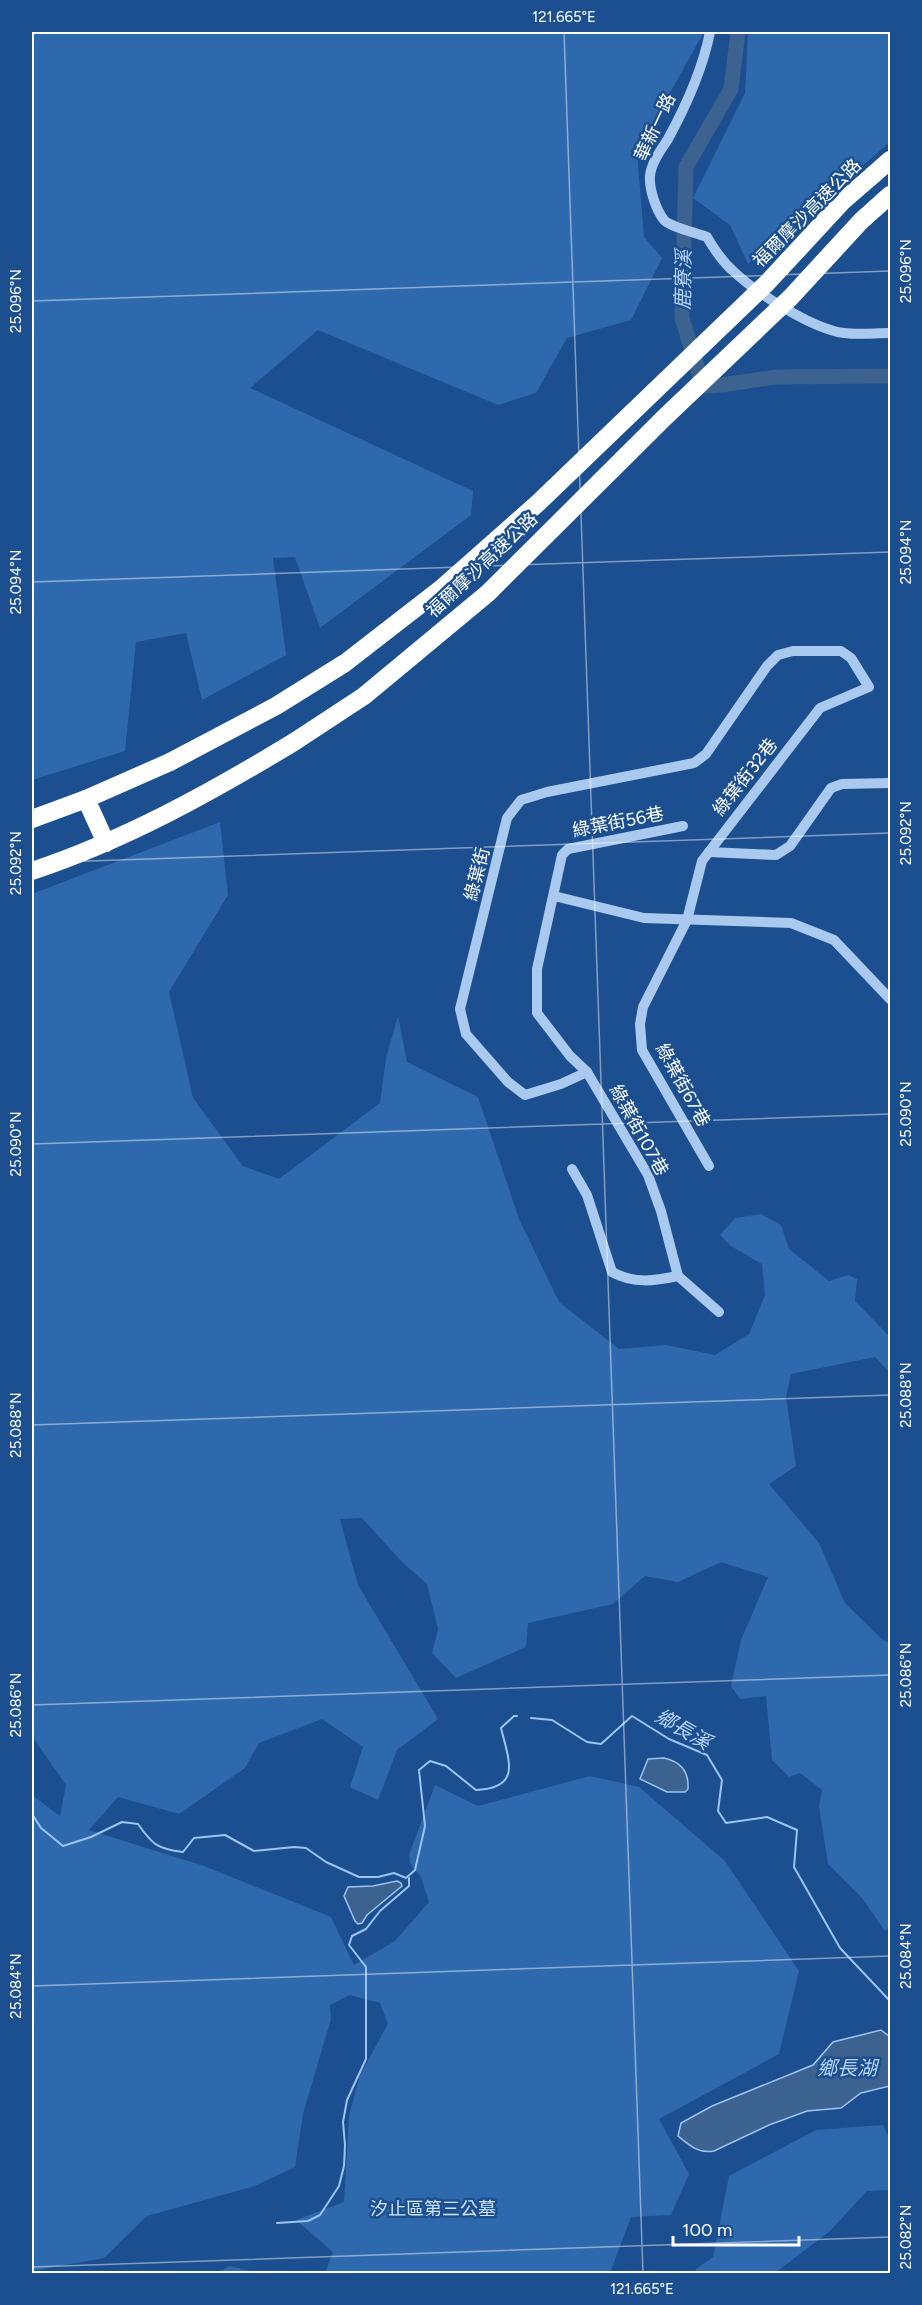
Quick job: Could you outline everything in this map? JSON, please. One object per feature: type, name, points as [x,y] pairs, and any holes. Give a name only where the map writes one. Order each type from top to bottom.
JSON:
[{"type":"highway","name":"福爾摩沙高速公路","points":[[32,819],[86,799],[170,762],[276,706],[345,663],[442,587],[538,503],[767,283],[843,201],[891,160]]},
{"type":"highway","name":"福爾摩沙高速公路","points":[[32,871],[106,843],[188,803],[294,741],[364,696],[488,593],[664,418],[791,297],[861,221],[891,195]]},
{"type":"highway","points":[[86,799],[106,843]]},
{"type":"street","name":"華新一路","points":[[710,32],[706,54],[698,76],[658,155],[650,176],[655,202],[663,219],[668,223],[707,237],[717,255],[744,281],[795,314],[842,333],[891,333]]},
{"type":"street","name":"綠葉街","points":[[587,1072],[561,1084],[525,1095],[508,1082],[466,1034],[464,1026],[460,1009],[507,818],[520,800],[547,792],[694,763],[706,754],[767,666],[778,655],[793,651],[841,651],[850,658],[869,687]]},
{"type":"street","name":"綠葉街32巷","points":[[687,920],[702,861],[820,708],[869,687]]},
{"type":"street","points":[[709,852],[776,855],[790,846],[831,788],[842,784],[891,783]]},
{"type":"street","name":"綠葉街56巷","points":[[554,896],[562,855],[568,849],[683,826]]},
{"type":"street","points":[[587,1072],[570,1056],[537,1013],[537,969],[554,896],[644,918],[791,923],[834,940],[891,999]]},
{"type":"street","name":"綠葉街67巷","points":[[687,920],[643,1007],[640,1024],[642,1050],[709,1166]]},
{"type":"street","name":"綠葉街107巷","points":[[587,1072],[648,1175],[661,1211],[678,1276]]},
{"type":"street","points":[[572,1169],[587,1195],[612,1272],[622,1278],[650,1282],[678,1276],[719,1312]]},
{"type":"green space","points":[[32,32],[704,32],[637,152],[644,237],[662,258],[631,320],[567,338],[536,393],[498,405],[318,330],[250,388],[473,491],[471,515],[320,628],[295,557],[273,558],[286,655],[202,700],[186,633],[136,642],[125,751],[32,780]]},
{"type":"green space","points":[[748,32],[890,32],[890,142],[748,264],[730,225],[693,198],[745,93]]},
{"type":"green space","name":"汐止區第三公墓","points":[[220,822],[228,895],[169,992],[193,1098],[243,1166],[279,1179],[380,1103],[386,1058],[398,1016],[407,1062],[478,1097],[519,1219],[559,1302],[619,1349],[666,1345],[715,1355],[749,1334],[765,1295],[762,1264],[731,1246],[720,1235],[735,1218],[761,1214],[781,1225],[789,1249],[829,1281],[848,1275],[857,1279],[855,1301],[890,1337],[890,1373],[875,1357],[791,1374],[786,1397],[796,1466],[769,1484],[819,1543],[845,1603],[883,1640],[890,1643],[890,1927],[885,1931],[862,1898],[828,1864],[819,1806],[822,1790],[800,1773],[789,1777],[772,1760],[766,1696],[740,1699],[731,1686],[741,1640],[768,1577],[721,1562],[678,1582],[645,1576],[613,1604],[528,1623],[526,1647],[456,1678],[432,1653],[438,1629],[427,1584],[403,1563],[362,1518],[340,1519],[358,1585],[438,1719],[397,1750],[378,1800],[350,1787],[363,1747],[322,1719],[259,1743],[245,1768],[179,1814],[118,1797],[89,1830],[204,1866],[331,1917],[354,1965],[395,1941],[429,1902],[421,1877],[410,1863],[409,1855],[435,1785],[478,1806],[590,1776],[639,1787],[725,1861],[799,1971],[779,2054],[659,2119],[689,2174],[671,2215],[631,2217],[610,2273],[325,2273],[333,2252],[296,2220],[344,2202],[349,2116],[360,2075],[388,2024],[380,2003],[350,1995],[330,2005],[331,2019],[303,2114],[295,2167],[255,2186],[147,2216],[104,2258],[32,2271],[32,1795],[60,1816],[66,1785],[32,1736],[32,894]]},
{"type":"green space","points":[[883,2125],[890,2140],[890,2190],[867,2191],[830,2231],[775,2273],[694,2273],[713,2257],[729,2176],[816,2130]]},
{"type":"green space","points":[[229,2266],[261,2273],[218,2273]]},
{"type":"water","points":[[664,1758],[683,1768],[688,1783],[688,1789],[685,1792],[667,1792],[640,1779],[648,1759]]},
{"type":"water","points":[[397,1881],[402,1886],[367,1915],[362,1923],[358,1924],[344,1896],[348,1887],[373,1886]]},
{"type":"water","name":"鄉長湖","points":[[881,2030],[890,2037],[890,2086],[861,2093],[841,2108],[807,2111],[769,2125],[714,2151],[699,2150],[678,2136],[681,2123],[712,2106],[813,2065],[833,2042]]},
{"type":"waterway","name":"鹿寮溪","points":[[738,32],[731,89],[686,167],[682,318],[703,386],[776,377],[890,376]]},
{"type":"waterway","name":"鄉長溪","points":[[32,1814],[41,1828],[63,1846],[91,1837],[122,1822],[138,1824],[156,1844],[174,1851],[183,1852],[194,1838],[225,1835],[254,1851],[306,1848],[326,1862],[359,1877],[378,1877],[394,1873],[406,1878],[415,1870],[425,1826],[419,1770],[430,1761],[446,1766],[476,1790],[500,1784],[509,1771],[501,1728],[517,1716]]},
{"type":"waterway","name":"鄉長溪","points":[[531,1718],[552,1720],[587,1742],[601,1744],[632,1716],[669,1739],[707,1755],[722,1780],[718,1811],[726,1823],[767,1817],[797,1830],[794,1867],[840,1948],[890,2001]]},
{"type":"waterway","points":[[277,2223],[308,2221],[320,2215],[339,2186],[344,2166],[343,2122],[347,2100],[366,2059],[366,1967],[349,1945],[352,1936],[366,1929],[380,1911],[409,1886],[409,1878]]}]
